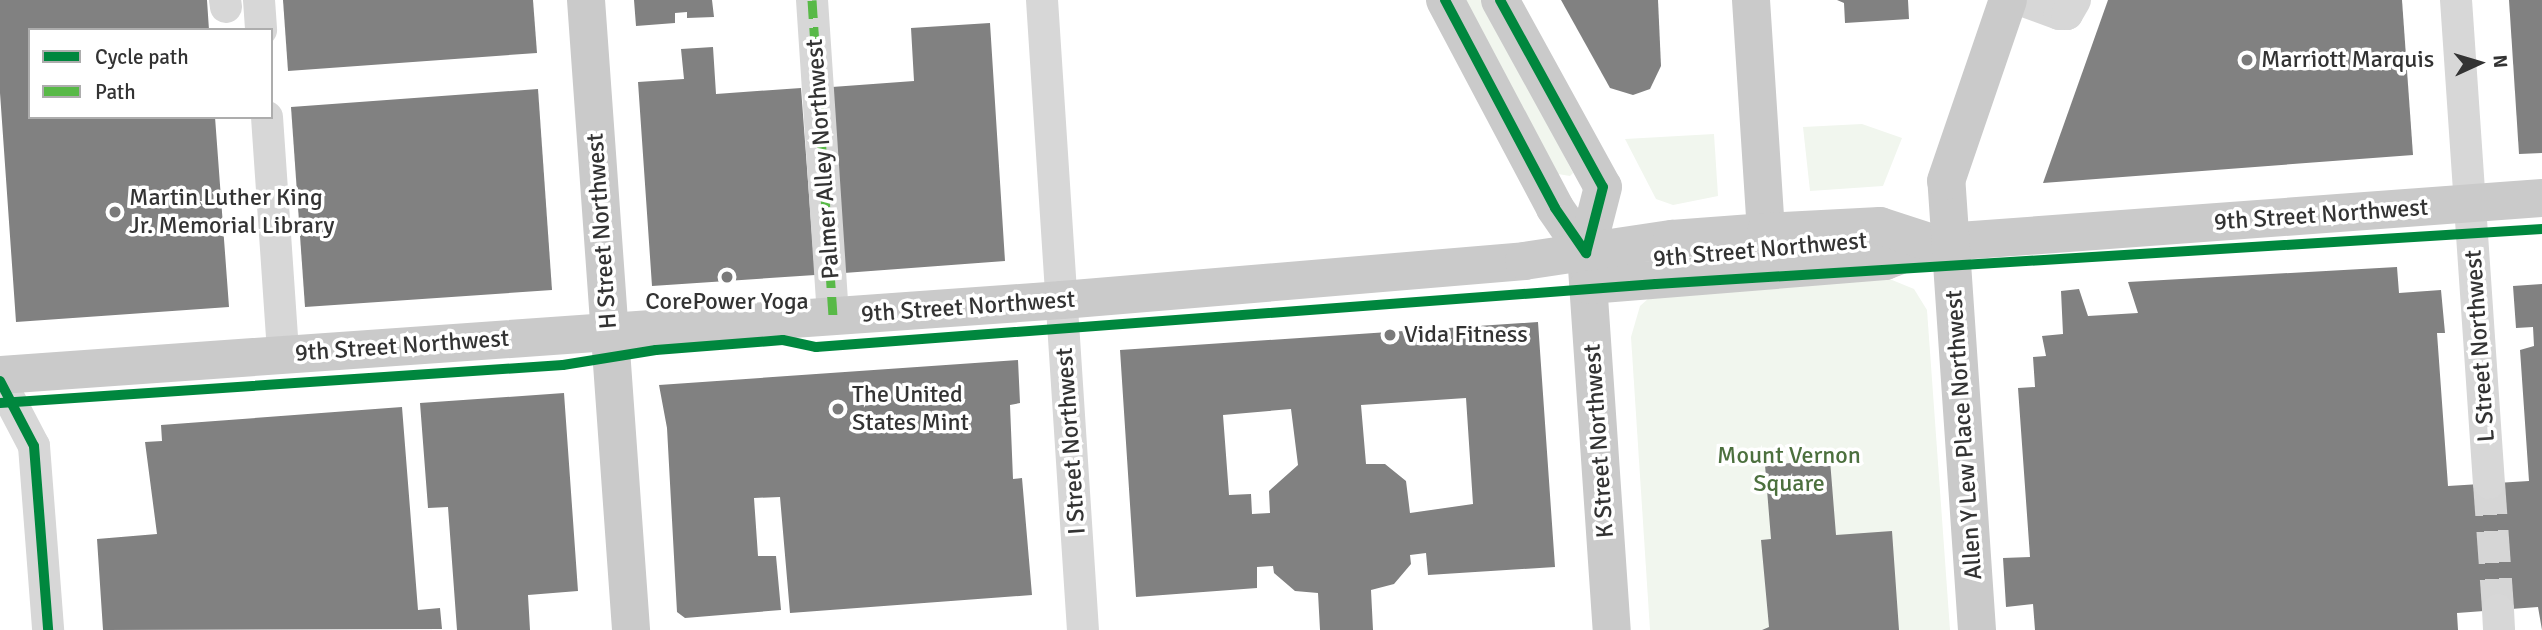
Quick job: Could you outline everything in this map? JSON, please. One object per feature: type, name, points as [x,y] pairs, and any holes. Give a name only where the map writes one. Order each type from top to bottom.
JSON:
[{"type":"main road","name":"H Street Northwest","points":[[586,0],[631,630]]},
{"type":"main road","points":[[1444,0],[1587,269]]},
{"type":"main road","points":[[1500,0],[1603,187],[1587,269]]},
{"type":"main road","points":[[1751,0],[1766,232]]},
{"type":"main road","name":"Allen Y Lew Place Northwest","points":[[1977,630],[1941,242],[1948,169],[2008,0]]},
{"type":"main road","name":"9th Street Northwest","points":[[0,375],[1062,300],[1587,269],[1885,261],[1941,242],[2542,198]]},
{"type":"main road","name":"9th Street Northwest","points":[[1587,269],[1766,232],[1880,226],[1941,242]]},
{"type":"main road","name":"K Street Northwest","points":[[1587,269],[1612,630]]},
{"type":"street","points":[[259,0],[261,28]]},
{"type":"street","name":"Palmer Alley Northwest","points":[[812,0],[833,317]]},
{"type":"street","name":"I Street Northwest","points":[[1042,0],[1083,630]]},
{"type":"street","points":[[2021,0],[2059,14],[2067,14],[2075,0]]},
{"type":"street","name":"L Street Northwest","points":[[2456,0],[2489,483]]},
{"type":"street","points":[[267,119],[284,354]]},
{"type":"street","points":[[0,381],[34,446],[48,630]]},
{"type":"green space","points":[[1465,0],[1485,0],[1573,173],[1570,176],[1558,174]]},
{"type":"green space","points":[[1862,124],[1902,138],[1883,186],[1810,191],[1803,127]]},
{"type":"green space","points":[[1714,134],[1718,196],[1673,205],[1656,199],[1625,139]]},
{"type":"green space","name":"Mount Vernon Square","points":[[1875,273],[1914,289],[1927,310],[1950,630],[1650,630],[1631,337],[1640,306],[1649,298]]},
{"type":"building","name":"Martin Luther King Jr. Memorial Library","points":[[0,0],[207,0],[209,28],[28,28],[28,119],[215,119],[229,307],[16,322],[0,93]]},
{"type":"building","points":[[283,0],[533,0],[537,53],[288,71]]},
{"type":"building","points":[[634,0],[712,0],[714,17],[687,18],[687,12],[675,13],[675,23],[636,26]]},
{"type":"building","points":[[1561,0],[1658,0],[1661,66],[1650,89],[1633,95],[1610,88]]},
{"type":"building","points":[[1837,0],[1908,0],[1909,19],[1845,23],[1844,3]]},
{"type":"building","name":"Marriott Marquis","points":[[2108,0],[2402,0],[2413,155],[2043,183]]},
{"type":"building","points":[[2509,0],[2542,0],[2542,153],[2519,154]]},
{"type":"building","points":[[990,23],[1005,261],[844,273],[832,87],[914,81],[911,28]]},
{"type":"building","points":[[713,47],[716,94],[801,88],[815,275],[652,286],[638,82],[684,79],[681,49]]},
{"type":"building","points":[[538,89],[552,290],[305,307],[291,107]]},
{"type":"building","points":[[2397,267],[2399,293],[2441,290],[2445,333],[2437,333],[2448,486],[2529,481],[2520,350],[2534,346],[2533,327],[2516,328],[2513,286],[2542,284],[2542,630],[2538,607],[2457,613],[2458,630],[2035,630],[2033,604],[2006,607],[2003,558],[2030,557],[2018,388],[2035,387],[2033,357],[2046,356],[2042,336],[2063,334],[2061,291],[2079,289],[2088,316],[2138,313],[2128,282]]},
{"type":"building","points":[[1538,322],[1555,567],[1428,575],[1426,553],[1410,555],[1411,564],[1394,584],[1371,590],[1373,630],[1320,630],[1318,593],[1295,591],[1274,573],[1273,566],[1257,567],[1257,588],[1136,597],[1120,350]],"holes":[[[1466,398],[1473,504],[1410,513],[1406,481],[1385,464],[1366,464],[1361,405]],[[1291,409],[1298,465],[1269,491],[1270,513],[1252,514],[1251,494],[1229,495],[1223,415]]]},
{"type":"building","points":[[1018,360],[1020,403],[1010,405],[1013,479],[1022,478],[1032,595],[790,613],[780,497],[754,498],[758,556],[776,556],[781,610],[685,618],[677,612],[667,428],[659,385]]},
{"type":"building","points":[[564,393],[578,591],[528,595],[530,630],[457,630],[448,507],[428,508],[420,403]]},
{"type":"building","points":[[402,407],[418,610],[440,608],[442,629],[103,630],[97,539],[157,534],[145,442],[162,441],[161,425]]},
{"type":"building","points":[[1830,460],[1836,535],[1892,531],[1899,630],[1762,630],[1769,627],[1761,540],[1771,539],[1765,465]]},
{"type":"tunnel","points":[[2489,483],[2498,610]]},
{"type":"marked path","points":[[812,0],[833,317]]},
{"type":"cycle path","points":[[1445,0],[1555,208],[1586,253]]},
{"type":"cycle path","points":[[1500,0],[1603,187],[1586,253]]},
{"type":"cycle path","points":[[0,403],[563,365],[656,350],[783,340],[816,347],[1656,284],[2542,229]]},
{"type":"cycle path","points":[[0,381],[34,446],[48,630]]},
{"type":"place","name":"Marriott Marquis","points":[[2247,60]]},
{"type":"place","name":"Martin Luther King Jr. Memorial Library","points":[[115,212]]},
{"type":"place","name":"CorePower Yoga","points":[[727,277]]},
{"type":"place","name":"Vida Fitness","points":[[1390,335]]},
{"type":"place","name":"The United States Mint","points":[[838,409]]}]
